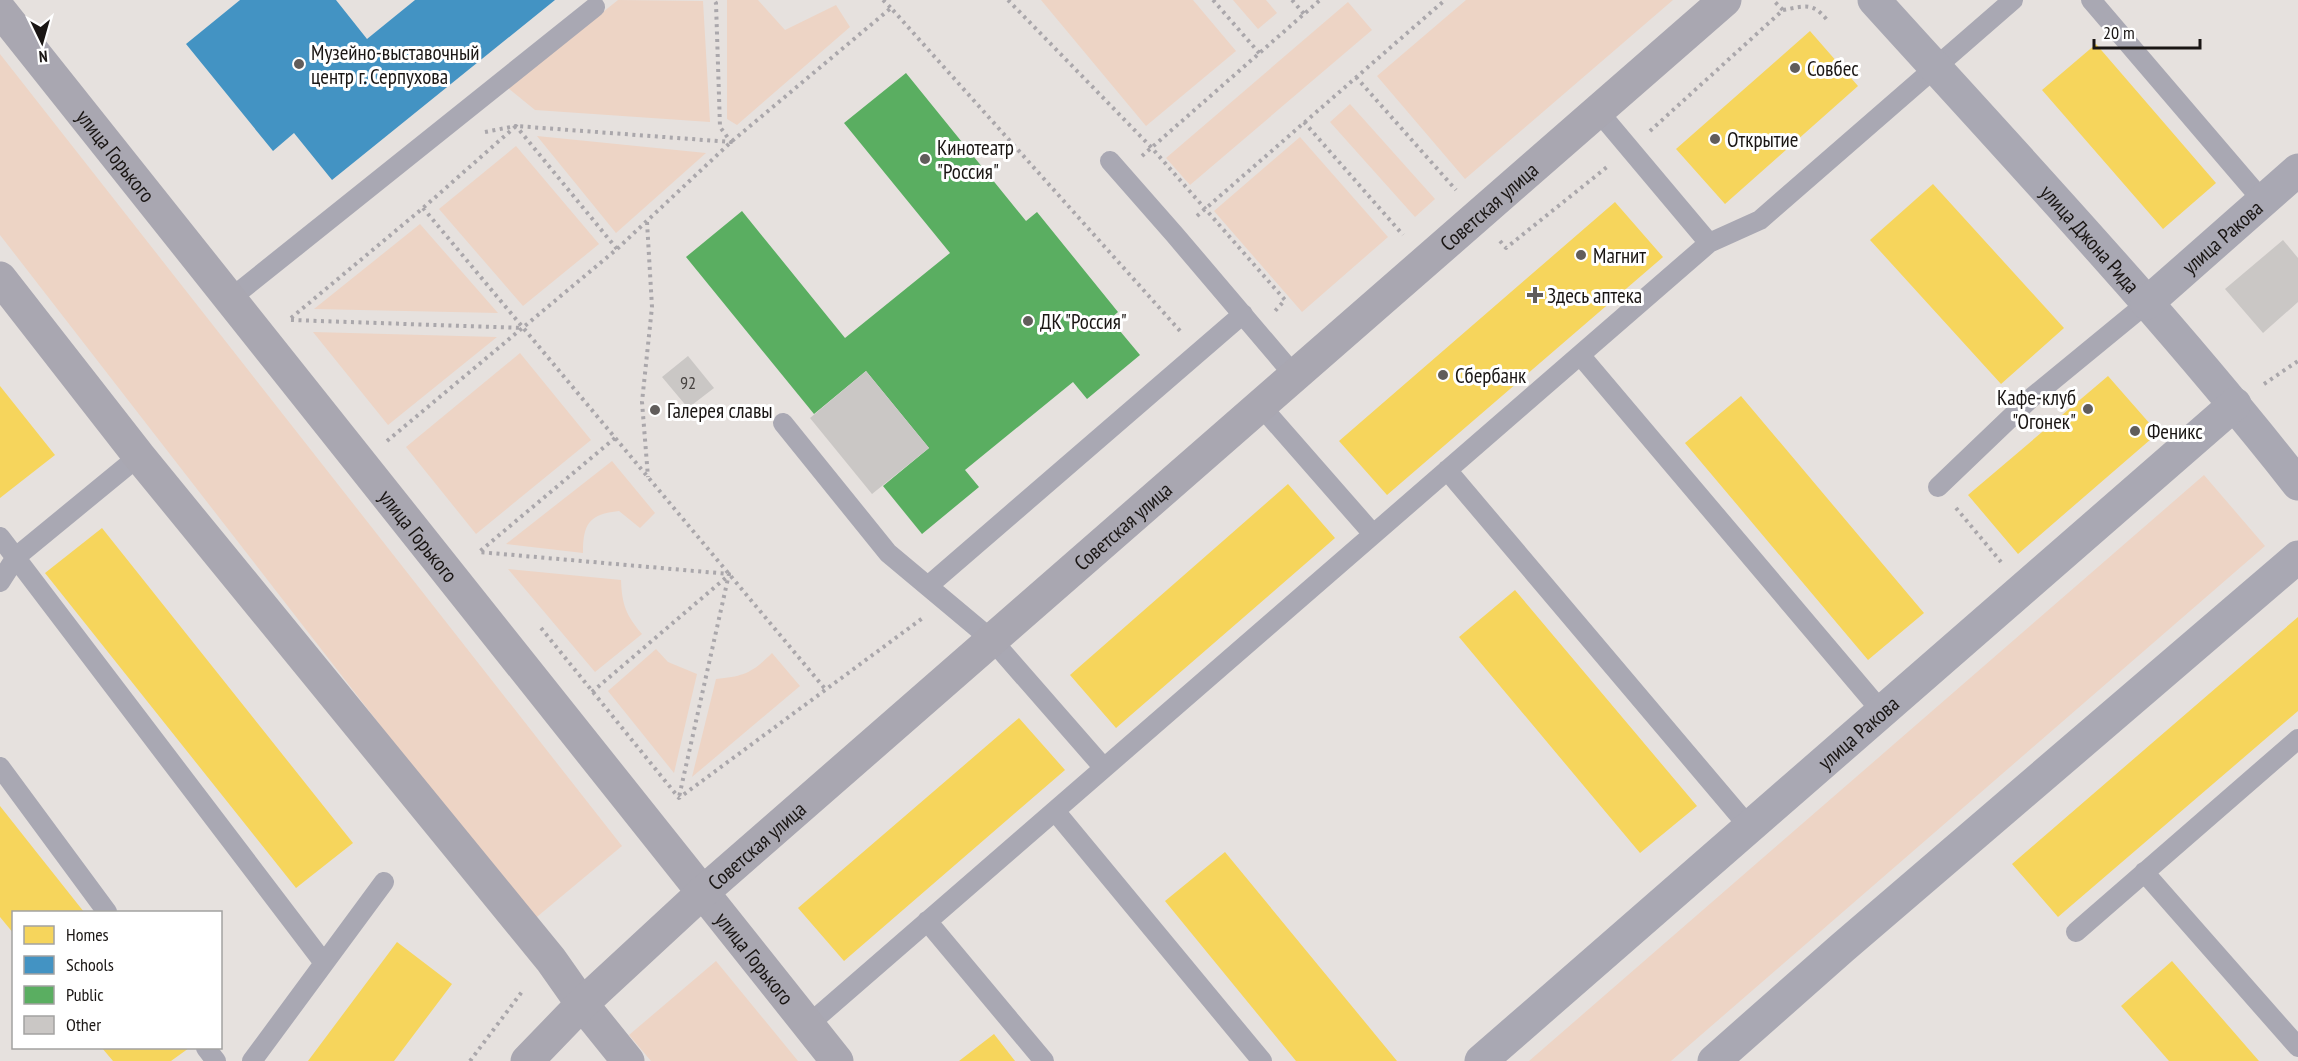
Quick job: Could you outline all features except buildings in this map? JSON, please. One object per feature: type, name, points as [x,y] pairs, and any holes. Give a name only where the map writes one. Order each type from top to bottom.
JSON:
[{"type":"street","name":"Советская улица","points":[[527,1061],[582,1004],[702,893],[1725,0]]},
{"type":"street","name":"улица Джона Рида","points":[[1874,0],[2147,303],[2235,404],[2298,484]]},
{"type":"street","name":"улица Горького","points":[[0,10],[837,1061]]},
{"type":"street","name":"улица Ракова","points":[[2147,303],[2298,170]]},
{"type":"street","points":[[0,278],[139,456],[551,960],[582,1004],[628,1061]]},
{"type":"street","name":"улица Ракова","points":[[1481,1061],[2235,404]]},
{"type":"street","points":[[1714,1061],[2298,557]]},
{"type":"lane","points":[[808,1025],[1709,243],[1760,220],[2013,0]]},
{"type":"lane","points":[[2091,0],[2263,201]]},
{"type":"lane","points":[[230,299],[596,7]]},
{"type":"lane","points":[[1598,111],[1709,243]]},
{"type":"lane","points":[[1116,168],[1294,375]]},
{"type":"lane","points":[[1938,487],[2030,399],[2147,303]]},
{"type":"lane","points":[[928,586],[1243,314]]},
{"type":"lane","points":[[1580,355],[1883,713]]},
{"type":"lane","points":[[1260,405],[1373,534]]},
{"type":"lane","points":[[783,423],[888,553],[992,640],[1104,768]]},
{"type":"lane","points":[[0,582],[16,557],[139,456]]},
{"type":"lane","points":[[1447,470],[1750,828]]},
{"type":"lane","points":[[0,537],[324,963]]},
{"type":"lane","points":[[2076,932],[2144,872],[2295,748]]},
{"type":"lane","points":[[0,767],[106,911]]},
{"type":"lane","points":[[1055,811],[1262,1061]]},
{"type":"lane","points":[[2144,872],[2298,1047]]},
{"type":"lane","points":[[252,1061],[384,882]]},
{"type":"lane","points":[[927,921],[1044,1061]]},
{"type":"path","points":[[714,0],[716,3],[720,127],[731,142]]},
{"type":"path","points":[[883,0],[1199,352]]},
{"type":"path","points":[[1008,0],[1151,147],[1285,300],[1256,330]]},
{"type":"path","points":[[1213,0],[1260,54]]},
{"type":"path","points":[[1292,0],[1304,14]]},
{"type":"path","points":[[1116,168],[1151,147],[1320,0]]},
{"type":"path","points":[[1175,235],[1445,0]]},
{"type":"path","points":[[1783,10],[1806,5],[1819,9],[1827,20]]},
{"type":"path","points":[[394,449],[387,441],[617,249],[731,142],[891,8]]},
{"type":"path","points":[[1356,77],[1478,215]]},
{"type":"path","points":[[1304,122],[1425,260]]},
{"type":"path","points":[[482,132],[516,126],[731,142]]},
{"type":"path","points":[[288,320],[423,208],[516,126]]},
{"type":"path","points":[[516,126],[617,249]]},
{"type":"path","points":[[423,208],[826,690]]},
{"type":"path","points":[[646,222],[652,307],[642,402],[648,478]]},
{"type":"path","points":[[288,320],[524,328]]},
{"type":"path","points":[[288,320],[295,330]]},
{"type":"path","points":[[2235,404],[2298,361]]},
{"type":"path","points":[[479,552],[615,438]]},
{"type":"path","points":[[1938,487],[2024,589]]},
{"type":"path","points":[[472,544],[486,561]]},
{"type":"path","points":[[479,552],[729,574]]},
{"type":"path","points":[[592,692],[729,574]]},
{"type":"path","points":[[679,798],[729,574]]},
{"type":"path","points":[[679,798],[946,601]]},
{"type":"path","points":[[539,627],[679,798]]},
{"type":"path","points":[[470,1061],[524,989]]},
{"type":"shaded area","points":[[618,0],[703,1],[710,122],[535,110],[508,88]]},
{"type":"shaded area","points":[[727,0],[758,0],[785,30],[836,5],[850,27],[737,125],[727,119]]},
{"type":"shaded area","points":[[1041,0],[1193,0],[1236,51],[1146,126]]},
{"type":"shaded area","points":[[1233,0],[1266,0],[1277,13],[1258,29]]},
{"type":"shaded area","points":[[1466,0],[1673,0],[1465,179],[1377,76]]},
{"type":"shaded area","points":[[1348,2],[1372,30],[1190,185],[1166,158]]},
{"type":"shaded area","points":[[0,54],[622,846],[532,921],[0,235]]},
{"type":"shaded area","points":[[1350,104],[1435,199],[1415,217],[1330,122]]},
{"type":"shaded area","points":[[537,136],[706,153],[616,233]]},
{"type":"shaded area","points":[[1300,137],[1388,237],[1302,312],[1214,211]]},
{"type":"shaded area","points":[[516,146],[599,244],[523,306],[439,209]]},
{"type":"shaded area","points":[[420,224],[498,313],[314,309]]},
{"type":"shaded area","points":[[313,332],[497,337],[388,425]]},
{"type":"shaded area","points":[[520,353],[591,440],[476,534],[406,447]]},
{"type":"shaded area","points":[[612,461],[655,513],[640,528],[619,511],[609,512],[594,518],[586,528],[583,553],[506,544]]},
{"type":"shaded area","points":[[2204,475],[2265,546],[1671,1061],[1529,1061]]},
{"type":"shaded area","points":[[508,569],[621,580],[626,609],[642,634],[595,672]]},
{"type":"shaded area","points":[[656,649],[668,662],[697,674],[674,773],[608,691]]},
{"type":"shaded area","points":[[772,653],[800,686],[692,777],[716,679],[747,672]]},
{"type":"shaded area","points":[[716,961],[798,1061],[651,1061],[629,1035]]},
{"type":"place","name":"Музейно-выставочный центр г. Серпухова","points":[[299,64]]},
{"type":"place","name":"Совбес","points":[[1795,68]]},
{"type":"place","name":"Открытие","points":[[1715,139]]},
{"type":"place","name":"Кинотеатр \"Россия\"","points":[[925,159]]},
{"type":"place","name":"Магнит","points":[[1581,255]]},
{"type":"place","name":"Здесь аптека","points":[[1535,295]]},
{"type":"place","name":"ДК \"Россия\"","points":[[1028,321]]},
{"type":"place","name":"Сбербанк","points":[[1443,375]]},
{"type":"place","name":"Кафе-клуб \"Огонек\"","points":[[2088,409]]},
{"type":"place","name":"Галерея славы","points":[[655,410]]},
{"type":"place","name":"Феникс","points":[[2135,431]]}]
